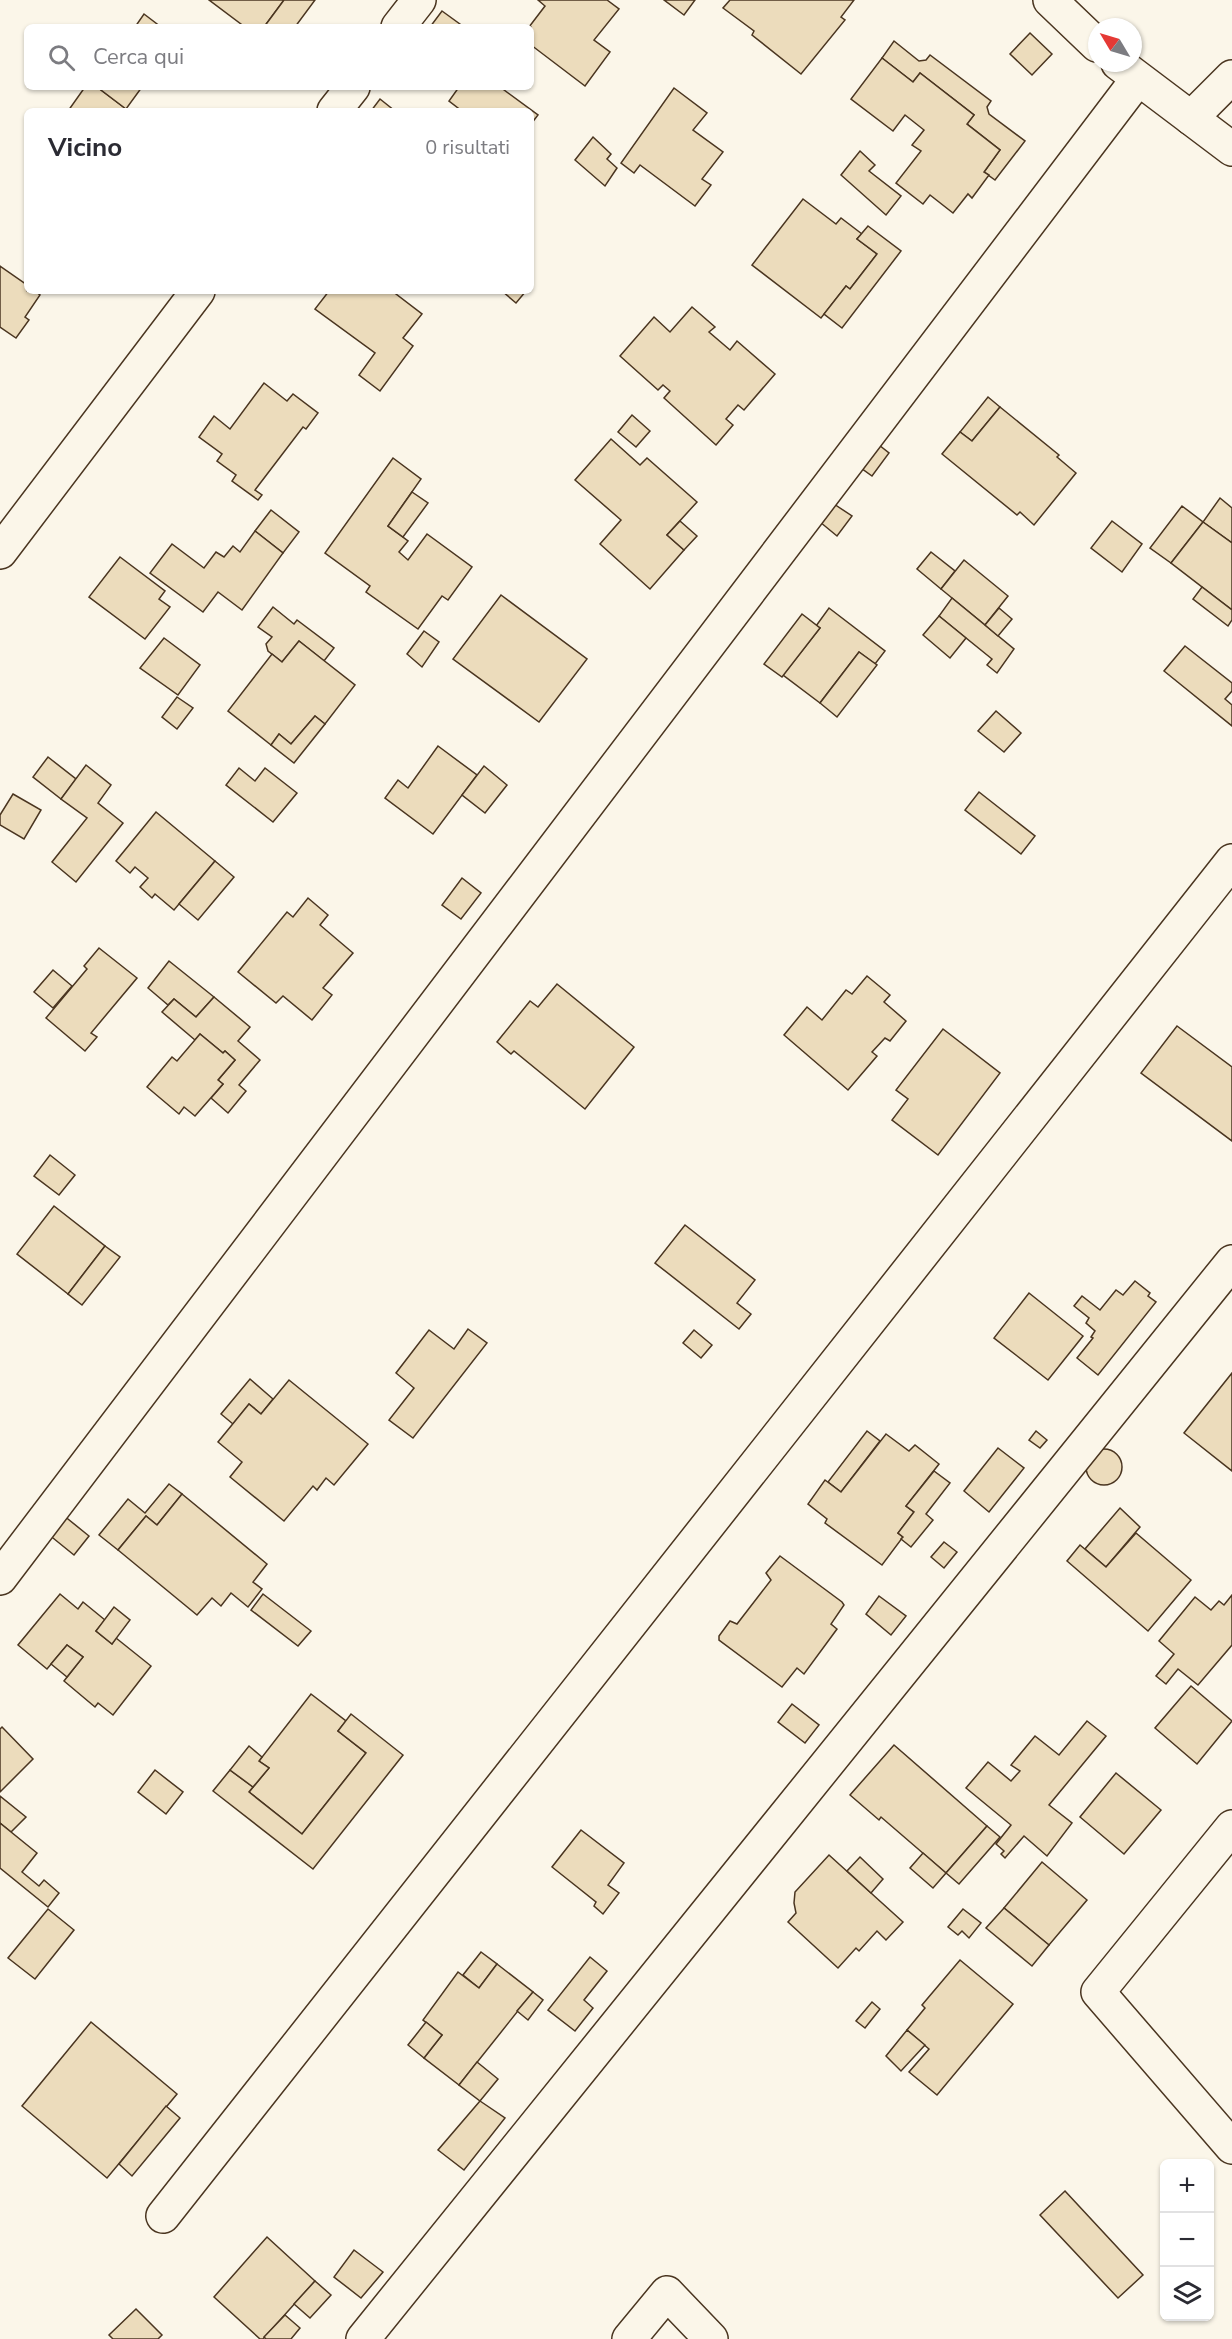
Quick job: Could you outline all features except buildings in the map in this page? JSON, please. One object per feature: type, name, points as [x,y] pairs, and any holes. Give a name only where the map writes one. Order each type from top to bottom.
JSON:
[{"type":"street","points":[[400,24],[419,0]]},
{"type":"street","points":[[1050,0],[1088,36]]},
{"type":"street","points":[[0,1578],[1126,72]]},
{"type":"street","points":[[1128,72],[1232,149]]},
{"type":"street","points":[[1191,118],[1232,77]]},
{"type":"street","points":[[336,108],[351,90]]},
{"type":"street","points":[[0,552],[196,294]]},
{"type":"street","points":[[163,2216],[1232,861]]},
{"type":"street","points":[[363,2339],[1232,1262]]},
{"type":"street","points":[[1232,1827],[1098,1992],[1232,2147]]},
{"type":"street","points":[[629,2339],[667,2293],[711,2339]]}]
